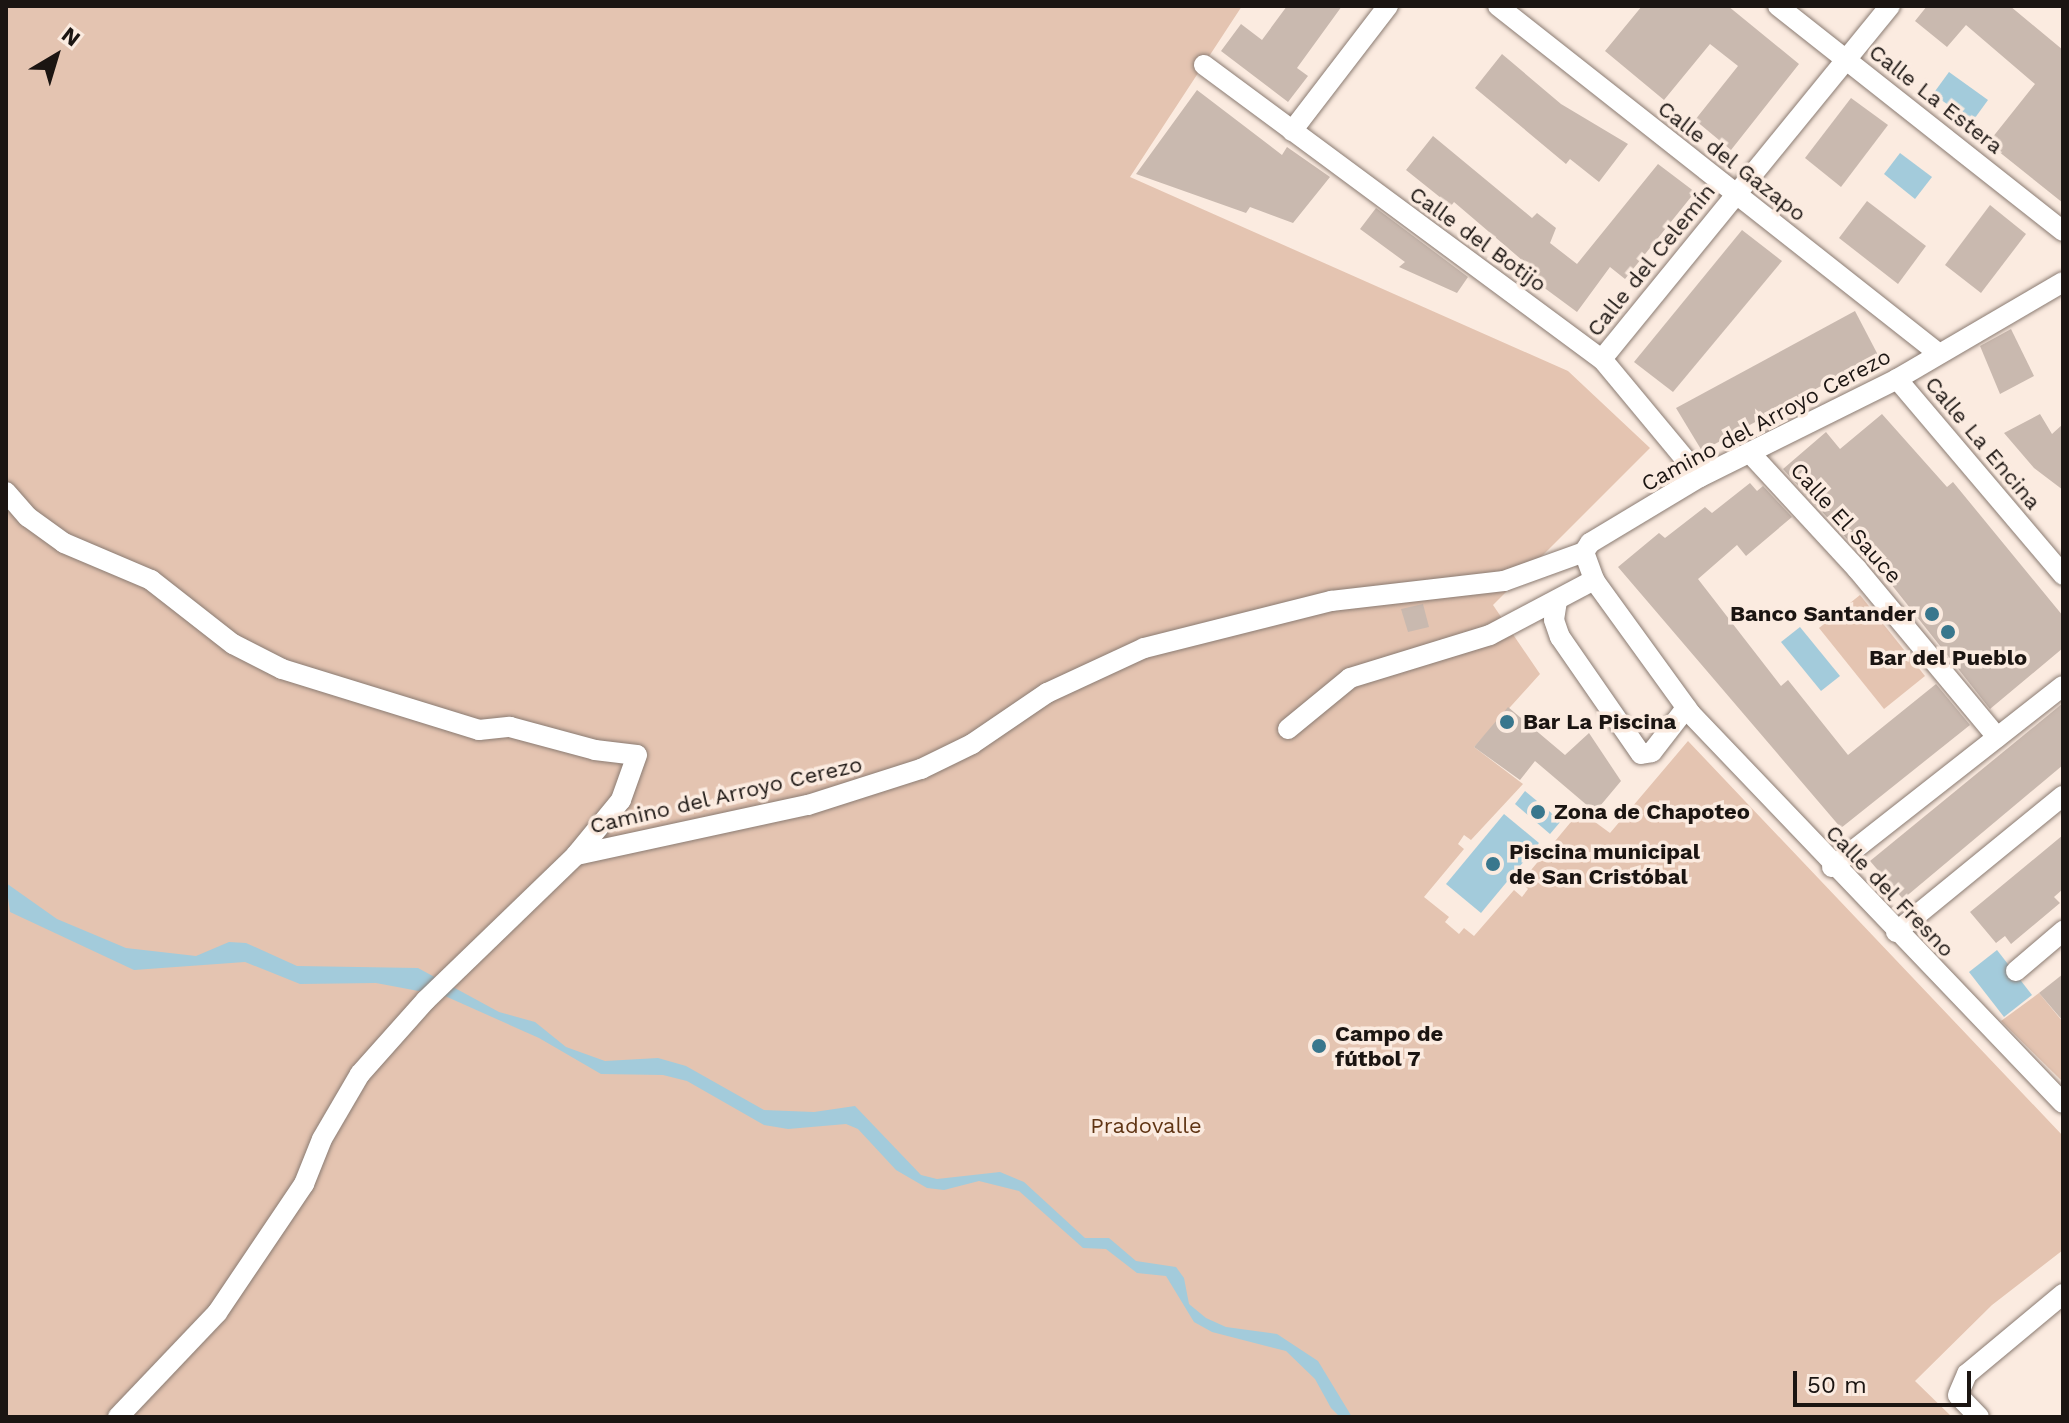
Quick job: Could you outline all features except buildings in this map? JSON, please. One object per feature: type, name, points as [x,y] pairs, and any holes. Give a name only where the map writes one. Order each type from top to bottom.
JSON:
[{"type":"street","points":[[1292,131],[1388,6]]},
{"type":"street","name":"Calle del Gazapo","points":[[1498,6],[1938,353]]},
{"type":"street","name":"Calle La Estera","points":[[1778,6],[2063,231]]},
{"type":"street","name":"Calle del Celemín","points":[[1602,359],[1890,6]]},
{"type":"street","name":"Calle del Botijo","points":[[1204,65],[1602,359],[1700,477]]},
{"type":"street","name":"Camino del Arroyo Cerezo","points":[[576,855],[808,805],[893,780],[945,761],[1047,693],[1144,648],[1331,601],[1504,581],[1584,552],[1590,543],[1700,477],[1897,379],[2063,282]]},
{"type":"street","name":"Calle La Encina","points":[[1897,379],[2063,575]]},
{"type":"street","name":"Calle El Sauce","points":[[1750,453],[1857,569],[1997,737]]},
{"type":"street","name":"Camino del Arroyo Cerezo","points":[[6,492],[28,517],[64,543],[151,580],[233,644],[282,669],[479,730],[522,729],[595,750],[637,755],[621,800],[576,855],[426,1000],[360,1074],[322,1139],[304,1184],[217,1313],[118,1417]]},
{"type":"street","name":"Calle del Fresno","points":[[1584,552],[1594,580],[1686,708],[1832,867],[2063,1103]]},
{"type":"street","points":[[1288,729],[1350,678],[1515,624],[1594,580]]},
{"type":"street","points":[[1557,601],[1554,620],[1560,637],[1641,754],[1652,752],[1686,708]]},
{"type":"street","points":[[1832,867],[2063,686]]},
{"type":"street","points":[[1896,932],[2063,796]]},
{"type":"street","points":[[2016,971],[2063,931]]},
{"type":"street","points":[[1972,1412],[1958,1395],[1967,1374],[2063,1294]]},
{"type":"green space","name":"Pradovalle","points":[[6,6],[1242,6],[1130,177],[1568,371],[1650,448],[1493,605],[1540,674],[1474,747],[1523,784],[1471,840],[1464,835],[1458,844],[1464,849],[1424,897],[1449,917],[1445,922],[1459,934],[1464,928],[1474,936],[1514,890],[1522,897],[1528,889],[1521,882],[1580,811],[1610,833],[1688,741],[2063,1136],[2063,1250],[1992,1305],[1915,1381],[1952,1417],[6,1417]]},
{"type":"green space","points":[[1860,595],[1925,676],[1884,709],[1819,628]]},
{"type":"green space","points":[[2039,993],[2063,1022],[2063,1082],[2001,1021]]},
{"type":"water","points":[[1949,72],[1988,100],[1972,122],[1933,94]]},
{"type":"water","points":[[1900,153],[1932,177],[1915,199],[1884,174]]},
{"type":"water","points":[[1800,627],[1840,676],[1821,691],[1781,642]]},
{"type":"water","name":"Zona de Chapoteo","points":[[1525,791],[1561,821],[1550,834],[1515,804]]},
{"type":"water","name":"Piscina municipal de San Cristóbal","points":[[1504,814],[1539,843],[1481,913],[1446,884]]},
{"type":"water","points":[[6,883],[57,919],[126,948],[196,956],[229,942],[246,943],[297,966],[418,968],[499,1012],[535,1022],[566,1047],[605,1061],[658,1058],[686,1066],[764,1110],[814,1112],[855,1106],[921,1175],[937,1179],[1000,1172],[1024,1182],[1085,1238],[1109,1238],[1136,1261],[1176,1267],[1184,1278],[1189,1304],[1206,1318],[1226,1327],[1277,1334],[1318,1361],[1352,1417],[1340,1417],[1331,1408],[1315,1379],[1286,1351],[1212,1332],[1194,1322],[1166,1276],[1137,1273],[1106,1249],[1083,1248],[1019,1191],[979,1181],[944,1190],[927,1188],[896,1170],[858,1129],[846,1124],[788,1129],[764,1125],[687,1081],[663,1075],[601,1074],[539,1038],[445,996],[376,983],[300,984],[245,962],[134,970],[10,912]]},
{"type":"water","points":[[1997,950],[2032,995],[2004,1017],[1969,972]]},
{"type":"place","name":"Banco Santander","points":[[1932,614]]},
{"type":"place","name":"Bar del Pueblo","points":[[1948,632]]},
{"type":"place","name":"Bar La Piscina","points":[[1507,722]]},
{"type":"place","name":"Zona de Chapoteo","points":[[1538,812]]},
{"type":"place","name":"Piscina municipal de San Cristóbal","points":[[1493,864]]},
{"type":"place","name":"Campo de fútbol 7","points":[[1319,1046]]}]
